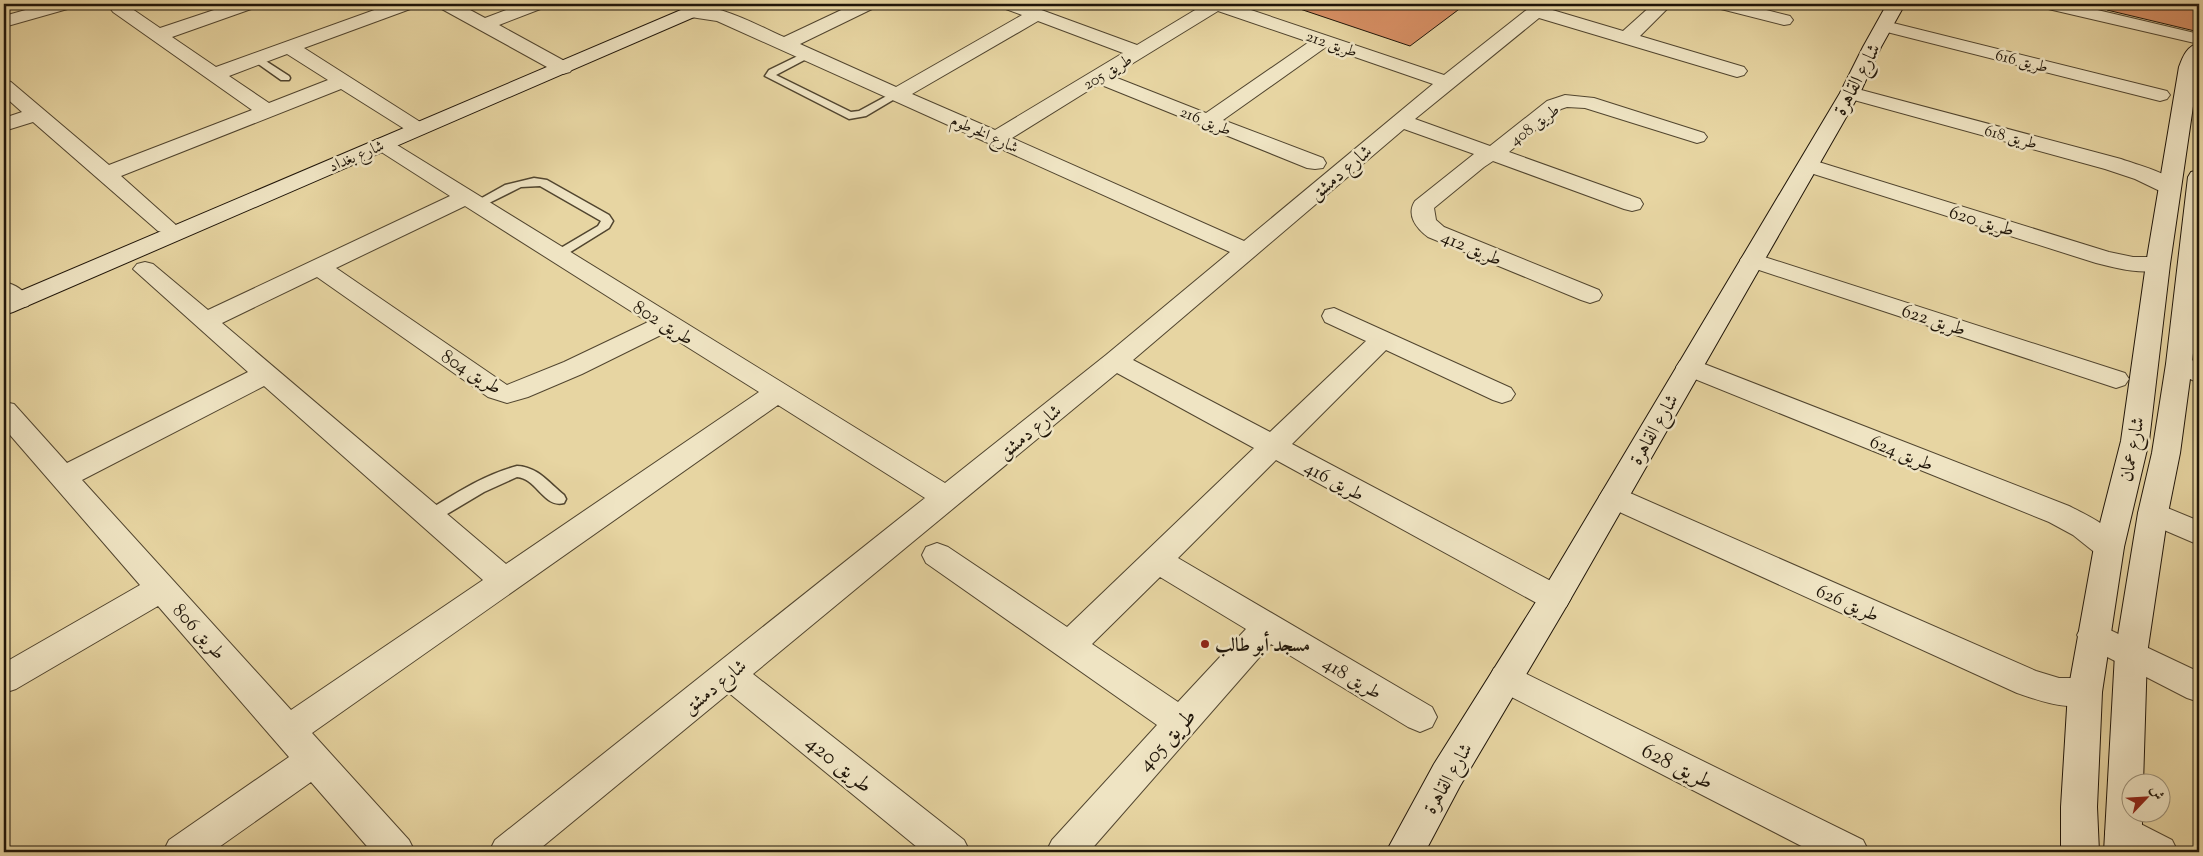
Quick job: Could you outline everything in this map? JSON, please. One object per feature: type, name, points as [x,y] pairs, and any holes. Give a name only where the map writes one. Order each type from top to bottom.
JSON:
[{"type":"street","points":[[4,22],[64,4]]},
{"type":"street","points":[[159,35],[248,4]]},
{"type":"street","points":[[215,74],[407,4]]},
{"type":"street","points":[[446,4],[563,68]]},
{"type":"street","points":[[484,25],[537,4]]},
{"type":"street","points":[[785,44],[868,4]]},
{"type":"street","points":[[1009,4],[1138,52]]},
{"type":"street","name":"طريق 212","points":[[1217,4],[1447,82]]},
{"type":"street","name":"طريق 205","points":[[997,138],[1217,4]]},
{"type":"street","points":[[1627,38],[1663,4]]},
{"type":"street","points":[[1723,4],[1784,20]]},
{"type":"street","points":[[2050,4],[2199,39]]},
{"type":"street","points":[[1535,6],[1627,38],[1737,71]]},
{"type":"street","name":"شارع دمشق","points":[[508,852],[1115,361],[1248,251],[1535,6]]},
{"type":"street","points":[[120,8],[267,111]]},
{"type":"street","name":"شارع الخرطوم","points":[[709,9],[1248,251]]},
{"type":"street","name":"شارع بغداد","points":[[9,299],[709,9]]},
{"type":"street","points":[[898,94],[1037,14]]},
{"type":"street","name":"شارع القاهرة","points":[[1405,852],[1446,775],[1554,598],[1809,165],[1850,93],[1890,15]]},
{"type":"street","name":"طريق 616","points":[[1890,15],[2160,95]]},
{"type":"street","points":[[1208,121],[1324,40]]},
{"type":"street","points":[[289,47],[418,129]]},
{"type":"street","name":"شارع عمان","points":[[2080,852],[2079,807],[2085,692],[2093,635],[2109,547],[2135,441],[2170,187],[2191,59],[2192,55],[2199,49]]},
{"type":"street","name":"طريق 216","points":[[1097,77],[1315,163]]},
{"type":"street","points":[[106,174],[343,81]]},
{"type":"street","points":[[4,86],[166,226]]},
{"type":"street","name":"طريق 618","points":[[1850,93],[2113,164],[2143,174],[2170,187]]},
{"type":"street","name":"طريق 408","points":[[1402,120],[1492,153],[1505,146],[1554,105],[1573,101],[1593,104],[1697,137]]},
{"type":"street","points":[[4,125],[36,114]]},
{"type":"street","name":"طريق 802","points":[[382,144],[947,498]]},
{"type":"street","points":[[1492,153],[1632,204]]},
{"type":"street","name":"طريق 412","points":[[1492,153],[1476,162],[1423,206],[1422,212],[1425,222],[1436,232],[1590,295]]},
{"type":"street","name":"طريق 620","points":[[1809,165],[2104,258],[2133,264],[2158,264]]},
{"type":"street","name":"شارع عمان","points":[[2123,842],[2131,654],[2154,513],[2166,453],[2189,369],[2199,177]]},
{"type":"street","points":[[205,321],[318,267],[471,200]]},
{"type":"street","name":"طريق 622","points":[[1752,260],[2116,379]]},
{"type":"street","name":"طريق 804","points":[[318,267],[497,391],[507,394],[573,368],[666,323]]},
{"type":"street","points":[[145,269],[505,581]]},
{"type":"street","points":[[1334,316],[1502,394]]},
{"type":"street","points":[[1069,646],[1383,339]]},
{"type":"street","name":"طريق 416","points":[[1115,361],[1554,598]]},
{"type":"street","name":"طريق 624","points":[[1689,367],[2059,514],[2084,527],[2109,547]]},
{"type":"street","points":[[63,477],[266,374]]},
{"type":"street","points":[[289,730],[778,392]]},
{"type":"street","name":"طريق 806","points":[[8,423],[63,477],[396,852]]},
{"type":"street","name":"طريق 626","points":[[1614,497],[2029,683],[2059,692],[2085,692]]},
{"type":"street","points":[[2154,513],[2199,534]]},
{"type":"street","points":[[937,555],[1180,723]]},
{"type":"street","name":"طريق 418","points":[[1157,560],[1420,717]]},
{"type":"street","points":[[4,679],[162,588]]},
{"type":"street","name":"طريق 405","points":[[1065,852],[1268,626]]},
{"type":"street","points":[[2093,635],[2199,688]]},
{"type":"street","name":"طريق 420","points":[[729,674],[952,852]]},
{"type":"street","name":"طريق 628","points":[[1506,678],[1850,852]]},
{"type":"street","points":[[182,852],[314,760]]},
{"type":"street","points":[[2123,842],[2159,852]]},
{"type":"lane","points":[[808,54],[773,72],[770,76],[849,116],[862,114],[898,94]]},
{"type":"lane","points":[[258,58],[285,78]]},
{"type":"lane","points":[[471,200],[519,184],[538,182],[605,218],[607,224],[603,228],[559,256]]},
{"type":"lane","points":[[431,516],[499,476],[514,471],[528,473],[558,499]]},
{"type":"building","points":[[1298,4],[1466,4],[1410,46],[1297,8]]},
{"type":"building","points":[[2108,4],[2199,4],[2199,32],[2107,10]]},
{"type":"place","name":"مسجد أبو طالب","points":[[1205,644]]}]
